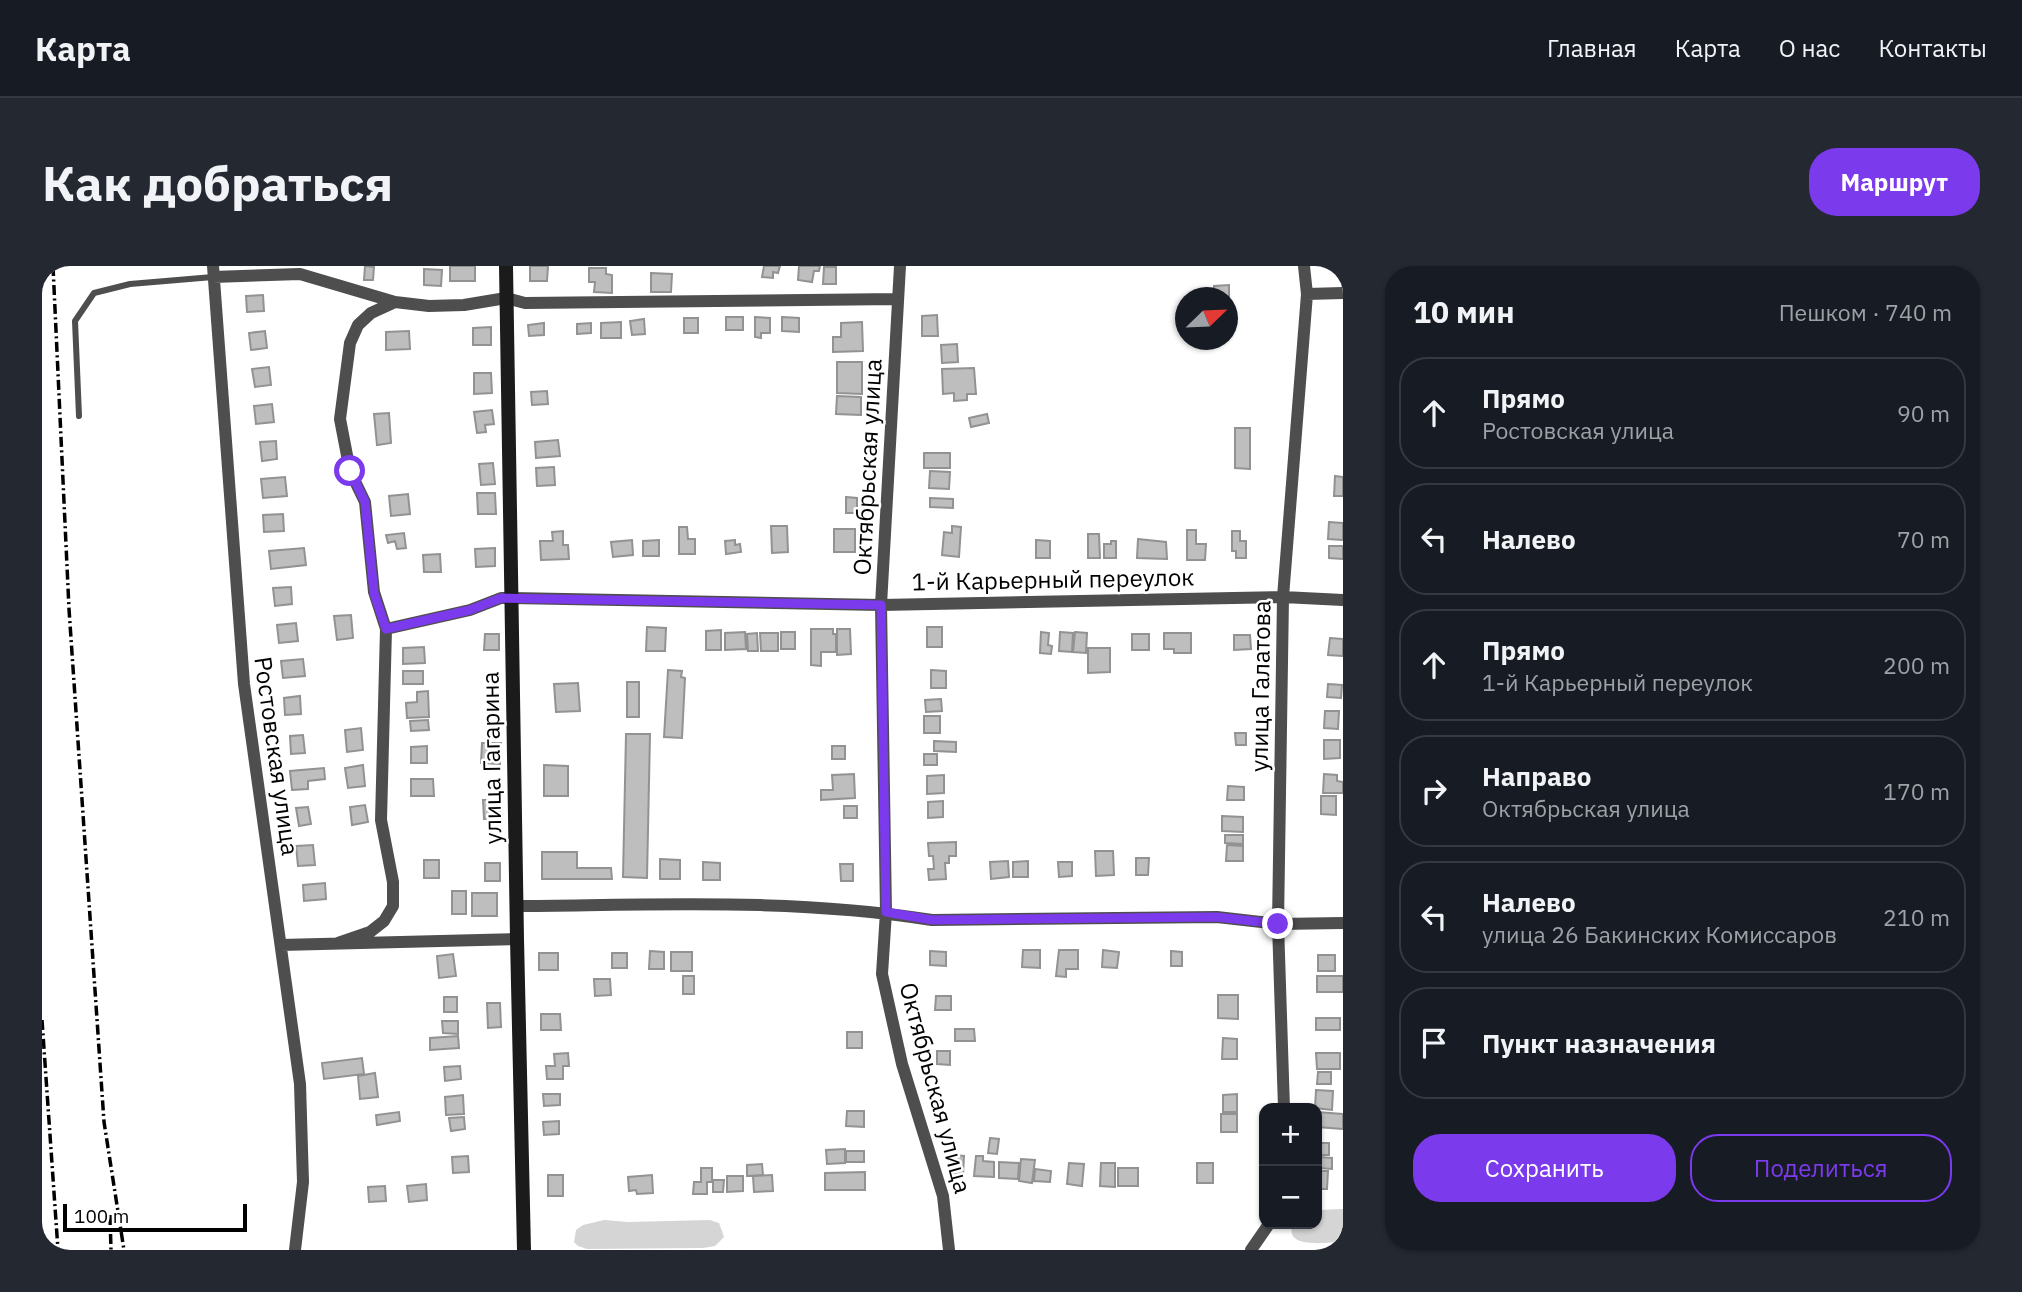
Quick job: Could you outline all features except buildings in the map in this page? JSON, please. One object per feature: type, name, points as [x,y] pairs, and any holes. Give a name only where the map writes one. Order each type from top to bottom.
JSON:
[{"type":"main road","name":"улица Гагарина","points":[[506,266],[524,1250]]},
{"type":"street","name":"Октябрьская улица","points":[[900,266],[881,605],[886,912],[883,974],[902,1064],[943,1196],[949,1250]]},
{"type":"street","name":"улица Галатова","points":[[1284,1103],[1278,924],[1283,597],[1307,294],[1304,266]]},
{"type":"street","points":[[213,271],[300,274],[395,302],[429,306],[464,305],[506,298],[525,303],[897,299]]},
{"type":"street","name":"Ростовская улица","points":[[213,271],[243,684],[300,1084],[303,1182],[295,1250]]},
{"type":"street","points":[[1307,294],[1343,293]]},
{"type":"street","points":[[338,943],[370,932],[384,921],[393,906],[393,882],[381,820],[386,629],[374,593],[365,502],[350,471],[340,419],[350,343],[358,325],[371,313],[395,302]]},
{"type":"street","name":"1-й Карьерный переулок","points":[[386,629],[470,610],[501,598],[881,605],[1283,597],[1343,600]]},
{"type":"street","points":[[516,906],[793,905],[886,912],[943,920],[1217,917],[1278,924],[1343,923]]},
{"type":"street","points":[[281,945],[517,939]]},
{"type":"street","points":[[1251,1250],[1266,1229]]},
{"type":"lane","points":[[79,416],[75,321],[94,293],[130,284],[213,271]]},
{"type":"shaded area","points":[[1343,1209],[1343,1242],[1308,1243],[1294,1238],[1292,1229],[1322,1229],[1322,1210]]},
{"type":"shaded area","points":[[604,1220],[710,1220],[719,1223],[724,1237],[715,1246],[703,1248],[587,1249],[574,1242],[576,1230],[583,1225]]},
{"type":"railway","points":[[53,266],[69,609],[104,1122],[124,1250]]},
{"type":"railway","points":[[42,1020],[58,1250]]},
{"type":"railway","points":[[110,1215],[111,1250]]},
{"type":"route","points":[[350,471],[365,502],[374,593],[386,629],[470,610],[501,598],[881,605],[886,912],[932,920],[1217,917],[1278,924]]}]
